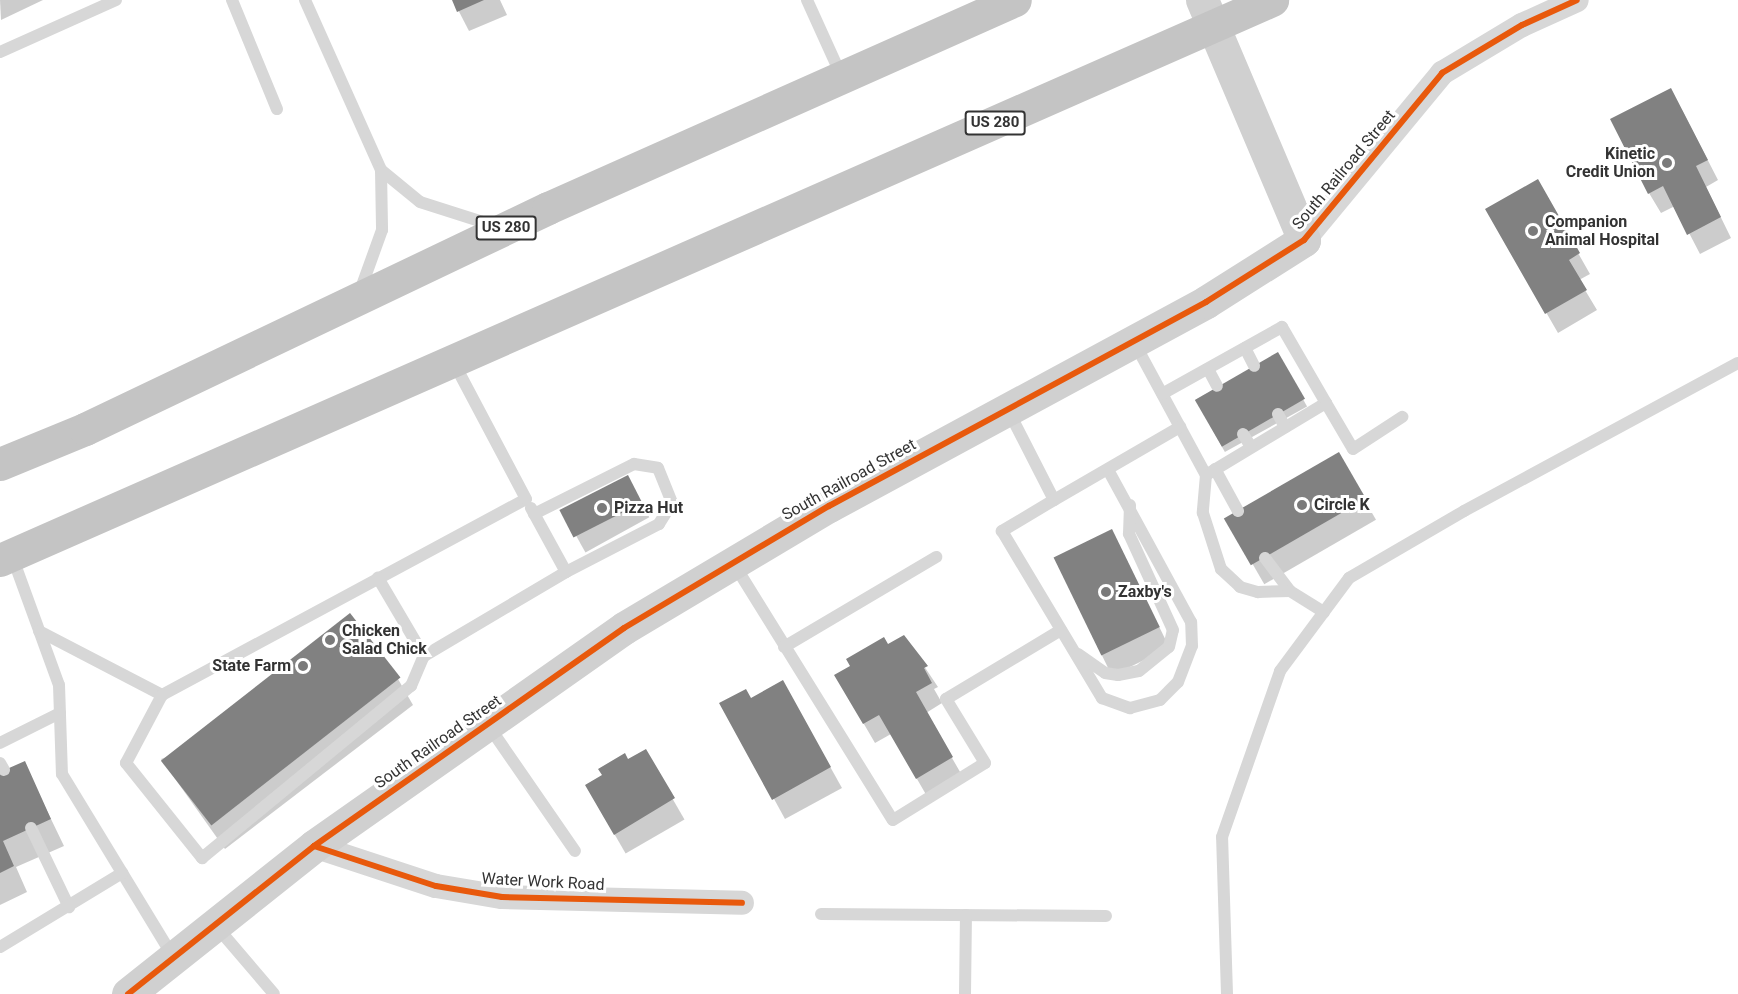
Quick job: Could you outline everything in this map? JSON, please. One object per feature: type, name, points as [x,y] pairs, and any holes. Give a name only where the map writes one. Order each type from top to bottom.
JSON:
[{"type":"highway","name":"US 280","points":[[0,464],[85,429],[505,229],[1015,0]]},
{"type":"highway","name":"US 280","points":[[6,558],[453,361],[1208,14],[1272,0]]},
{"type":"street","name":"South Railroad Street","points":[[128,994],[314,846],[624,628],[733,562],[1206,302],[1304,240],[1442,73],[1522,25],[1577,0]]},
{"type":"street","name":"South Railroad Street","points":[[1208,14],[1304,240]]},
{"type":"street","name":"Water Work Road","points":[[314,846],[436,886],[502,897],[742,903]]},
{"type":"lane","points":[[0,52],[116,0]]},
{"type":"lane","points":[[232,0],[277,109]]},
{"type":"lane","points":[[305,0],[381,170],[382,230],[357,298]]},
{"type":"lane","points":[[807,0],[842,76]]},
{"type":"lane","points":[[381,170],[420,202],[505,229]]},
{"type":"lane","points":[[1162,394],[1282,327],[1353,448],[1402,417]]},
{"type":"lane","points":[[1133,341],[1180,427],[1238,511]]},
{"type":"lane","points":[[1245,348],[1254,366]]},
{"type":"lane","points":[[453,361],[566,572]]},
{"type":"lane","points":[[1227,994],[1222,837],[1280,671],[1349,578],[1464,511],[1738,363]]},
{"type":"lane","points":[[1208,369],[1217,386]]},
{"type":"lane","points":[[1290,591],[1258,592],[1240,587],[1221,569],[1203,513],[1210,472],[1326,403]]},
{"type":"lane","points":[[1008,409],[1054,500]]},
{"type":"lane","points":[[1278,414],[1285,427]]},
{"type":"lane","points":[[1108,470],[1130,504],[1191,622],[1192,646],[1178,682],[1160,700],[1130,708],[1102,698],[1002,531],[1180,427]]},
{"type":"lane","points":[[1244,434],[1251,447]]},
{"type":"lane","points":[[526,499],[162,695],[126,763],[202,858],[411,686],[423,656],[566,572],[659,524],[672,503],[658,468],[634,464],[534,514]]},
{"type":"lane","points":[[1075,652],[1105,673],[1118,675],[1139,671],[1168,647],[1173,630],[1129,534],[1130,504]]},
{"type":"lane","points":[[784,647],[936,557]]},
{"type":"lane","points":[[6,558],[39,631],[59,686],[62,774],[174,958]]},
{"type":"lane","points":[[1265,558],[1290,591],[1324,612]]},
{"type":"lane","points":[[733,562],[893,820],[985,763],[946,699],[1061,630]]},
{"type":"lane","points":[[378,578],[423,656]]},
{"type":"lane","points":[[39,631],[162,695]]},
{"type":"lane","points":[[0,743],[60,714]]},
{"type":"lane","points":[[487,724],[575,851]]},
{"type":"lane","points":[[31,828],[69,907]]},
{"type":"lane","points":[[0,947],[122,873]]},
{"type":"lane","points":[[821,914],[1106,916]]},
{"type":"lane","points":[[965,994],[966,915]]},
{"type":"lane","points":[[215,925],[274,994]]},
{"type":"building","points":[[452,0],[484,0],[457,12]]},
{"type":"building","name":"Kinetic Credit Union","points":[[1671,88],[1708,160],[1696,166],[1721,217],[1687,235],[1663,186],[1648,194],[1610,119]]},
{"type":"building","name":"Companion Animal Hospital","points":[[1538,179],[1580,253],[1569,260],[1587,290],[1545,314],[1485,209]]},
{"type":"building","points":[[1278,352],[1305,399],[1222,447],[1195,400]]},
{"type":"building","name":"Circle K","points":[[1339,452],[1366,499],[1251,565],[1224,518]]},
{"type":"building","name":"Pizza Hut","points":[[628,475],[642,503],[573,538],[559,510]]},
{"type":"building","name":"Zaxby's","points":[[1112,529],[1160,627],[1101,655],[1054,557]]},
{"type":"building","points":[[350,613],[400,678],[211,825],[161,761]]},
{"type":"building","points":[[904,635],[928,666],[924,668],[932,683],[916,692],[953,757],[916,779],[879,715],[863,724],[834,675],[850,666],[846,659],[884,637],[888,644]]},
{"type":"building","points":[[783,680],[831,767],[772,800],[719,703],[746,689],[751,698]]},
{"type":"building","points":[[646,749],[675,798],[614,835],[585,785],[602,775],[598,769],[625,753],[628,759]]},
{"type":"building","points":[[25,761],[51,819],[3,841],[14,866],[0,873],[0,772]]},
{"type":"cycle path","points":[[128,994],[314,846],[624,628],[829,506],[1206,302],[1304,240],[1442,73],[1522,25],[1577,0]]},
{"type":"cycle path","points":[[314,846],[436,886],[502,897],[742,903]]},
{"type":"place","name":"Kinetic Credit Union","points":[[1667,163]]},
{"type":"place","name":"Companion Animal Hospital","points":[[1533,231]]},
{"type":"place","name":"Circle K","points":[[1302,505]]},
{"type":"place","name":"Pizza Hut","points":[[602,508]]},
{"type":"place","name":"Zaxby's","points":[[1106,592]]},
{"type":"place","name":"Chicken Salad Chick","points":[[330,640]]},
{"type":"place","name":"State Farm","points":[[303,666]]}]
